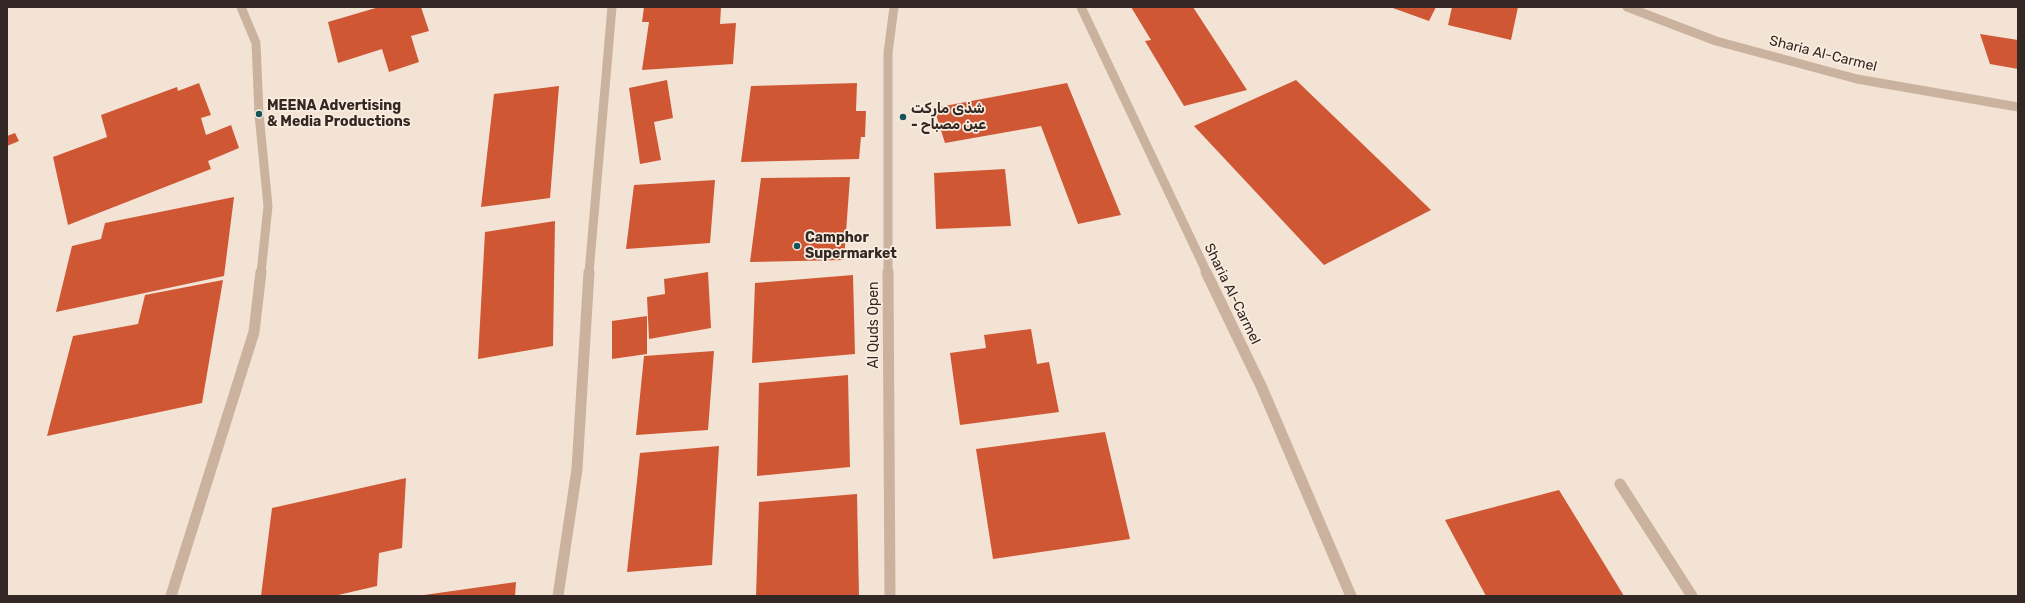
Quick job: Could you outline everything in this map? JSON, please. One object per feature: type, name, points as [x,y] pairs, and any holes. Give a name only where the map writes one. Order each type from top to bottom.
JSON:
[{"type":"street","points":[[171,596],[185,556],[254,332],[268,206],[259,114],[256,43],[241,7]]},
{"type":"street","points":[[558,596],[577,469],[591,235],[612,7]]},
{"type":"street","name":"Al Quds Open","points":[[890,596],[888,484],[888,53],[894,7]]},
{"type":"street","name":"Sharia Al-Carmel","points":[[1081,7],[1148,152],[1262,388],[1351,596]]},
{"type":"street","name":"Sharia Al-Carmel","points":[[1626,7],[1716,41],[1857,79],[2018,107]]},
{"type":"street","points":[[1620,484],[1692,596]]},
{"type":"building","points":[[379,7],[421,7],[429,31],[411,36],[419,62],[389,72],[382,49],[338,63],[328,22]]},
{"type":"building","points":[[644,7],[721,7],[720,24],[736,23],[733,64],[642,70],[649,22],[642,22]]},
{"type":"building","points":[[1131,7],[1193,7],[1247,90],[1184,106],[1145,41],[1151,40]]},
{"type":"building","points":[[1390,7],[1436,7],[1429,21]]},
{"type":"building","points":[[1452,7],[1518,7],[1511,40],[1448,25]]},
{"type":"building","points":[[1980,34],[2018,40],[2018,69],[1990,64]]},
{"type":"building","points":[[667,80],[673,118],[654,122],[661,160],[640,164],[629,88]]},
{"type":"building","points":[[1296,80],[1431,210],[1324,265],[1194,126]]},
{"type":"building","points":[[199,83],[211,115],[201,118],[206,135],[231,125],[239,148],[208,161],[211,169],[68,225],[53,157],[107,137],[101,115],[177,87],[178,91]]},
{"type":"building","points":[[857,83],[856,111],[866,111],[865,137],[861,137],[859,159],[741,162],[751,86]]},
{"type":"building","points":[[1067,83],[1121,215],[1078,224],[1041,126],[945,143],[934,108]]},
{"type":"building","points":[[559,86],[550,198],[481,207],[494,94]]},
{"type":"building","points":[[15,133],[19,141],[7,146],[7,136]]},
{"type":"building","points":[[1005,169],[1011,226],[936,229],[934,173]]},
{"type":"building","points":[[850,177],[844,260],[750,262],[761,178]]},
{"type":"building","points":[[715,180],[710,243],[626,249],[634,185]]},
{"type":"building","points":[[234,197],[224,276],[56,312],[72,246],[101,239],[105,223]]},
{"type":"building","points":[[555,221],[553,346],[478,359],[485,232]]},
{"type":"building","points":[[708,272],[711,328],[649,339],[647,297],[665,294],[664,279]]},
{"type":"building","points":[[853,275],[855,354],[752,363],[755,283]]},
{"type":"building","points":[[223,280],[202,403],[47,436],[73,336],[138,324],[145,295]]},
{"type":"building","points":[[647,316],[647,354],[612,359],[612,321]]},
{"type":"building","points":[[1031,329],[1037,364],[1049,362],[1059,412],[960,425],[950,353],[986,348],[984,335]]},
{"type":"building","points":[[714,351],[708,430],[636,435],[644,356]]},
{"type":"building","points":[[848,375],[850,467],[757,476],[759,383]]},
{"type":"building","points":[[1105,432],[1130,539],[993,559],[976,449]]},
{"type":"building","points":[[719,446],[712,565],[627,572],[640,453]]},
{"type":"building","points":[[406,478],[402,548],[379,553],[377,586],[334,596],[261,596],[272,508]]},
{"type":"building","points":[[1559,490],[1624,596],[1486,596],[1445,520]]},
{"type":"building","points":[[857,494],[859,596],[756,596],[759,502]]},
{"type":"building","points":[[516,582],[515,596],[424,596],[424,595]]},
{"type":"place","name":"MEENA Advertising & Media Productions","points":[[259,114]]},
{"type":"place","name":"شذى ماركت - عين مصباح","points":[[903,117]]},
{"type":"place","name":"Camphor Supermarket","points":[[797,246]]}]
